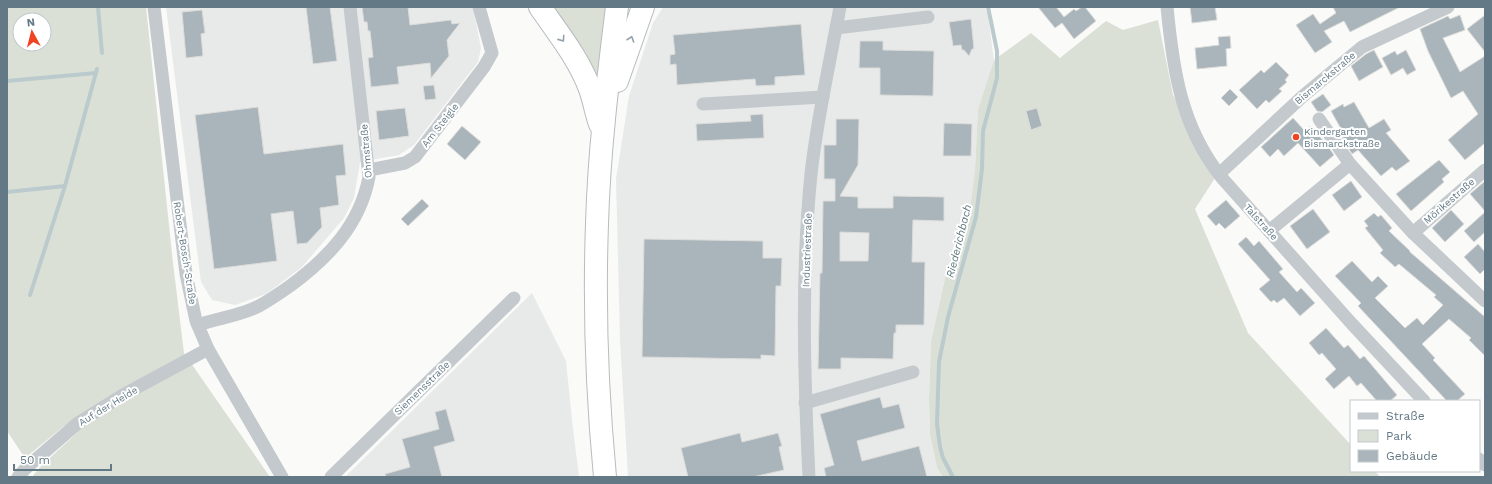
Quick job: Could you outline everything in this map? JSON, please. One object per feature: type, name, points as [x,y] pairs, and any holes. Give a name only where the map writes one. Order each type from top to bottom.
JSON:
[{"type":"highway","points":[[540,7],[580,67],[590,88],[604,126]]},
{"type":"highway","points":[[605,477],[598,395],[596,308],[597,222],[604,126],[617,7]]},
{"type":"highway","points":[[604,126],[643,7]]},
{"type":"street","name":"Robert-Bosch-Straße","points":[[154,7],[186,274],[198,325],[208,349],[282,477]]},
{"type":"street","name":"Ohmstraße","points":[[198,325],[236,315],[259,306],[276,296],[314,268],[331,251],[353,222],[367,190],[369,170],[350,7]]},
{"type":"street","name":"Am Steigle","points":[[369,170],[405,163],[415,156],[484,68],[492,53],[479,7]]},
{"type":"street","name":"Industriestraße","points":[[809,477],[805,403],[805,301],[809,203],[814,152],[840,7]]},
{"type":"street","name":"Talstraße","points":[[1167,7],[1174,67],[1184,108],[1206,154],[1219,174],[1352,324],[1423,400]]},
{"type":"street","name":"Bismarckstraße","points":[[1219,174],[1303,96],[1362,47],[1448,7]]},
{"type":"street","points":[[836,28],[928,17]]},
{"type":"street","points":[[703,104],[823,97]]},
{"type":"street","points":[[1319,118],[1350,164],[1413,233],[1485,301]]},
{"type":"street","points":[[1269,231],[1350,164]]},
{"type":"street","name":"Mörikestraße","points":[[1413,233],[1485,170]]},
{"type":"street","name":"Siemensstraße","points":[[331,477],[514,298]]},
{"type":"street","name":"Auf der Heide","points":[[18,477],[26,468],[78,423],[123,395],[208,349]]},
{"type":"street","points":[[805,403],[913,372]]},
{"type":"shaded area","points":[[166,7],[473,7],[481,48],[478,62],[414,145],[399,155],[360,162],[354,198],[344,218],[302,267],[266,294],[235,305],[212,300],[201,282]]},
{"type":"shaded area","points":[[663,7],[985,7],[988,16],[994,60],[978,109],[975,169],[969,217],[948,265],[931,341],[929,398],[930,435],[937,468],[943,477],[628,477],[620,340],[616,179],[629,96],[653,23]]},
{"type":"shaded area","points":[[532,293],[566,361],[579,477],[345,477]]},
{"type":"green space","points":[[7,7],[146,7],[184,353],[270,477],[32,477],[40,467],[78,432],[64,426],[25,458],[7,431]]},
{"type":"green space","points":[[547,7],[607,7],[599,86]]},
{"type":"green space","points":[[1158,20],[1173,95],[1215,178],[1195,209],[1248,333],[1350,444],[1350,472],[1376,472],[1380,477],[943,477],[937,468],[930,435],[929,398],[931,341],[948,265],[969,217],[975,169],[978,109],[994,60],[1031,33],[1060,58],[1106,21],[1123,30]]},
{"type":"building","points":[[306,7],[330,7],[337,61],[313,64]]},
{"type":"building","points":[[362,7],[408,7],[410,25],[451,20],[452,24],[460,23],[447,40],[449,56],[431,78],[430,63],[397,67],[399,84],[371,87],[368,58],[373,57],[370,31],[368,31],[367,22],[364,22]]},
{"type":"building","points":[[1038,7],[1056,7],[1064,17],[1074,9],[1076,11],[1082,7],[1085,7],[1096,21],[1074,39],[1062,23],[1055,28]]},
{"type":"building","points":[[1190,7],[1215,7],[1217,20],[1192,23]]},
{"type":"building","points":[[1333,7],[1400,7],[1350,32],[1344,21],[1324,31],[1332,42],[1315,53],[1296,25],[1313,14],[1320,24],[1336,13]]},
{"type":"building","points":[[202,10],[205,33],[201,34],[203,56],[186,58],[182,12]]},
{"type":"building","points":[[1460,15],[1465,30],[1443,38],[1460,72],[1485,56],[1485,143],[1465,160],[1448,140],[1478,114],[1463,91],[1451,98],[1428,51],[1420,29],[1448,16],[1450,19]]},
{"type":"building","points":[[1485,15],[1485,52],[1467,29]]},
{"type":"building","points":[[971,19],[974,49],[972,49],[969,56],[964,50],[962,50],[961,45],[953,46],[949,22]]},
{"type":"building","points":[[801,24],[805,75],[775,77],[775,85],[756,86],[755,79],[677,85],[676,64],[670,65],[670,55],[675,54],[673,35]]},
{"type":"building","points":[[1230,36],[1231,48],[1226,49],[1227,66],[1197,69],[1195,48],[1219,45],[1218,37]]},
{"type":"building","points":[[860,41],[883,41],[883,50],[934,51],[933,96],[880,95],[880,68],[859,68]]},
{"type":"building","points":[[1374,50],[1383,67],[1359,81],[1351,66],[1366,54]]},
{"type":"building","points":[[1406,50],[1416,70],[1407,75],[1403,68],[1391,75],[1382,58],[1395,51],[1397,55]]},
{"type":"building","points":[[1276,62],[1289,75],[1285,80],[1287,82],[1279,89],[1282,91],[1269,103],[1266,100],[1257,109],[1239,90],[1261,70],[1264,73]]},
{"type":"building","points":[[434,85],[436,99],[425,100],[423,86]]},
{"type":"building","points":[[1230,89],[1238,97],[1229,106],[1221,98]]},
{"type":"building","points":[[1323,94],[1331,105],[1322,112],[1317,111],[1311,102]]},
{"type":"building","points":[[1354,102],[1369,128],[1384,119],[1391,130],[1386,133],[1410,161],[1396,171],[1392,167],[1381,176],[1358,150],[1352,154],[1342,138],[1345,136],[1331,111],[1343,104],[1344,107]]},
{"type":"building","points":[[258,107],[264,154],[343,144],[346,175],[336,176],[339,205],[320,208],[322,227],[307,243],[297,244],[293,211],[271,214],[277,261],[214,269],[195,115]]},
{"type":"building","points":[[405,108],[409,136],[379,140],[376,111]]},
{"type":"building","points":[[1037,108],[1042,126],[1031,130],[1026,111]]},
{"type":"building","points":[[763,114],[764,138],[697,141],[696,124],[751,121],[750,115]]},
{"type":"building","name":"Kindergarten Bismarckstraße","points":[[1293,118],[1305,131],[1310,126],[1334,155],[1320,167],[1298,143],[1284,156],[1278,149],[1270,157],[1261,147]]},
{"type":"building","points":[[836,119],[859,119],[858,165],[840,196],[858,197],[858,208],[893,208],[893,196],[944,197],[944,221],[913,220],[912,262],[925,262],[924,325],[896,325],[896,333],[894,333],[893,359],[841,358],[841,369],[818,369],[823,201],[835,201],[835,179],[824,179],[824,145],[836,145]],"holes":[[[840,232],[869,233],[868,261],[840,261]]]},
{"type":"building","points":[[944,123],[972,124],[971,156],[943,156]]},
{"type":"building","points":[[462,126],[481,142],[465,160],[447,144]]},
{"type":"building","points":[[1439,160],[1450,172],[1442,179],[1444,182],[1411,211],[1396,194]]},
{"type":"building","points":[[1351,181],[1362,197],[1344,211],[1332,195]]},
{"type":"building","points":[[1485,181],[1485,211],[1470,194]]},
{"type":"building","points":[[422,199],[429,206],[408,226],[401,219]]},
{"type":"building","points":[[1226,200],[1240,216],[1225,229],[1219,223],[1216,226],[1207,216]]},
{"type":"building","points":[[1313,209],[1330,232],[1307,249],[1290,226]]},
{"type":"building","points":[[1451,210],[1464,224],[1445,242],[1432,228]]},
{"type":"building","points":[[1485,212],[1485,232],[1474,242],[1464,231]]},
{"type":"building","points":[[1374,213],[1378,217],[1381,215],[1392,228],[1389,231],[1410,252],[1485,317],[1485,356],[1469,340],[1471,338],[1449,319],[1422,344],[1435,358],[1433,360],[1465,394],[1458,400],[1446,400],[1358,306],[1361,303],[1335,276],[1352,261],[1372,282],[1378,276],[1388,286],[1375,298],[1405,328],[1417,318],[1423,325],[1443,305],[1434,297],[1436,295],[1399,264],[1395,267],[1380,253],[1383,250],[1365,228],[1368,226],[1364,221]]},
{"type":"building","points":[[1246,237],[1254,246],[1259,241],[1283,269],[1279,272],[1297,292],[1301,288],[1315,303],[1300,316],[1284,298],[1277,303],[1274,300],[1271,302],[1259,289],[1270,280],[1238,244]]},
{"type":"building","points":[[644,239],[763,241],[763,258],[782,258],[781,286],[776,286],[775,356],[761,355],[761,359],[642,357]]},
{"type":"building","points":[[1478,244],[1485,252],[1485,269],[1480,274],[1464,257]]},
{"type":"building","points":[[1326,328],[1344,348],[1348,345],[1360,359],[1364,356],[1397,395],[1391,400],[1376,400],[1361,383],[1357,386],[1349,376],[1334,389],[1325,379],[1336,369],[1322,353],[1319,355],[1309,343]]},
{"type":"building","points":[[880,397],[883,408],[899,404],[905,428],[857,441],[862,461],[919,446],[927,477],[826,477],[824,468],[834,465],[820,414]]},
{"type":"building","points":[[446,409],[455,441],[434,447],[442,477],[386,477],[385,474],[410,467],[402,439],[439,429],[435,412]]},
{"type":"building","points":[[740,433],[742,442],[778,433],[782,446],[779,447],[784,470],[753,477],[688,477],[681,448]]},
{"type":"waterway","points":[[98,7],[102,53]]},
{"type":"waterway","name":"Riederichbach","points":[[953,477],[943,458],[937,424],[939,362],[948,317],[976,217],[982,169],[983,131],[997,78],[997,51],[988,7]]},
{"type":"waterway","points":[[7,192],[65,186],[97,69]]},
{"type":"waterway","points":[[7,81],[96,73]]},
{"type":"waterway","points":[[30,295],[65,186]]},
{"type":"place","name":"Kindergarten Bismarckstraße","points":[[1296,137]]}]
